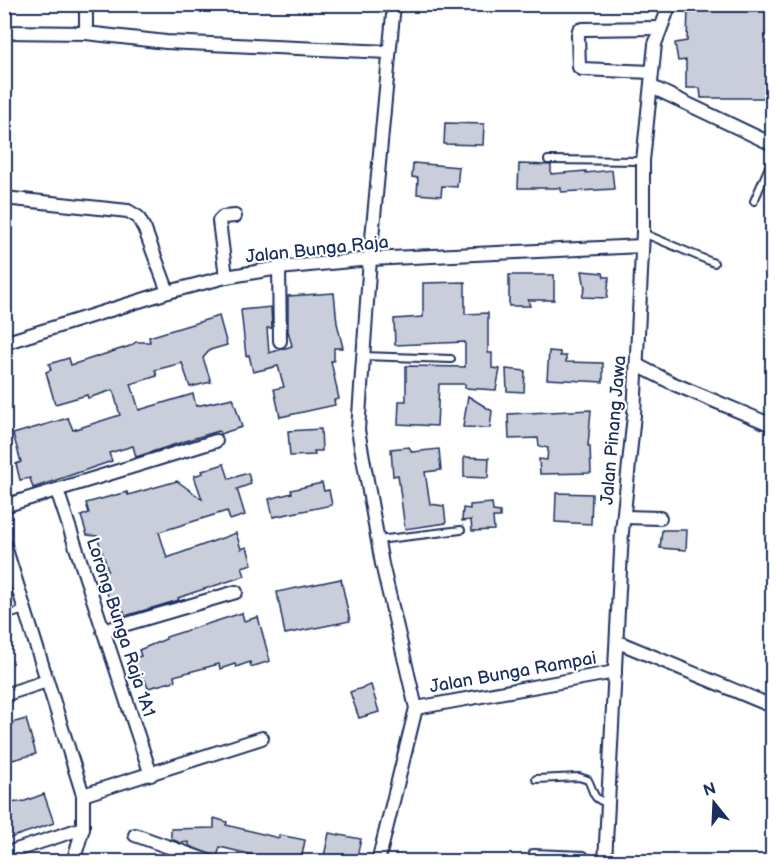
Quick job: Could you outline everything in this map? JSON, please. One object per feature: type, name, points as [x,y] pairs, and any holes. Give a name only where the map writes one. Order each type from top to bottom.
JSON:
[{"type":"street","points":[[86,4],[87,33]]},
{"type":"street","points":[[378,861],[416,708],[377,540],[357,430],[370,259],[374,237],[388,52],[394,4]]},
{"type":"street","name":"Jalan Pinang Jawa","points":[[605,861],[624,517],[637,365],[643,232],[643,161],[655,44],[670,4]]},
{"type":"street","points":[[651,72],[582,69],[579,67],[579,30],[660,28]]},
{"type":"street","points":[[4,32],[87,33],[166,42],[388,52]]},
{"type":"street","points":[[652,87],[772,144]]},
{"type":"street","points":[[4,198],[128,212],[138,217],[168,292]]},
{"type":"street","points":[[226,277],[219,221],[223,217],[234,216]]},
{"type":"street","name":"Jalan Bunga Raja","points":[[4,343],[168,292],[226,277],[279,268],[370,259],[642,246]]},
{"type":"street","points":[[279,268],[280,341]]},
{"type":"street","points":[[637,365],[674,384],[772,425]]},
{"type":"street","points":[[4,506],[216,441]]},
{"type":"street","name":"Lorong Bunga Raja 1A1","points":[[57,489],[151,775]]},
{"type":"street","points":[[624,517],[660,518]]},
{"type":"street","points":[[4,543],[83,795],[83,828],[73,861]]},
{"type":"street","points":[[103,631],[236,592]]},
{"type":"street","points":[[618,642],[772,706]]},
{"type":"street","name":"Jalan Bunga Rampai","points":[[416,708],[615,672]]},
{"type":"street","points":[[4,694],[47,681]]},
{"type":"street","points":[[83,795],[262,738]]},
{"type":"street","points":[[4,854],[83,828]]},
{"type":"street","points":[[135,835],[211,861]]},
{"type":"lane","points":[[548,160],[643,161]]},
{"type":"lane","points":[[754,201],[772,160]]},
{"type":"lane","points":[[643,232],[714,264]]},
{"type":"lane","points":[[363,356],[451,359]]},
{"type":"lane","points":[[377,540],[461,530]]},
{"type":"lane","points":[[4,616],[26,609]]},
{"type":"lane","points":[[536,779],[579,777],[588,780],[593,796],[598,801],[608,803]]},
{"type":"lane","points":[[533,853],[584,855],[590,861]]},
{"type":"lane","points":[[682,861],[703,861]]},
{"type":"building","points":[[688,7],[772,8],[772,98],[701,98],[700,88],[686,88],[686,60],[678,61],[675,43],[687,41]]},
{"type":"building","points":[[445,123],[484,124],[483,145],[444,144]]},
{"type":"building","points":[[413,163],[459,167],[457,187],[442,186],[441,196],[417,194],[418,178],[412,177]]},
{"type":"building","points":[[519,164],[551,165],[551,174],[612,170],[614,189],[561,192],[561,188],[518,188]]},
{"type":"building","points":[[582,271],[603,273],[604,277],[609,277],[607,298],[582,297],[585,288]]},
{"type":"building","points":[[509,275],[554,275],[554,300],[528,300],[530,306],[509,306]]},
{"type":"building","points":[[465,282],[465,314],[488,313],[488,353],[492,353],[492,368],[500,369],[496,390],[465,388],[465,384],[439,384],[437,426],[398,424],[399,401],[406,401],[406,366],[465,367],[465,342],[395,345],[394,319],[423,317],[423,283]]},
{"type":"building","points":[[334,293],[337,323],[343,348],[334,348],[334,361],[331,361],[339,399],[334,400],[335,405],[280,417],[274,389],[284,387],[278,366],[253,372],[249,355],[246,356],[241,310],[271,307],[272,328],[267,328],[269,353],[292,346],[288,331],[288,296]]},
{"type":"building","points":[[219,316],[227,345],[210,350],[203,358],[211,382],[190,387],[182,363],[155,370],[157,376],[131,384],[139,410],[193,394],[196,406],[233,398],[242,427],[220,434],[219,431],[136,457],[133,446],[109,453],[112,461],[33,488],[30,478],[20,480],[16,464],[21,462],[13,434],[68,418],[73,430],[120,415],[113,390],[88,398],[87,395],[55,404],[46,372],[51,370],[49,364],[69,358],[71,365],[136,342],[150,342],[149,337]]},
{"type":"building","points":[[549,351],[560,352],[560,356],[566,356],[566,362],[603,363],[603,382],[547,379]]},
{"type":"building","points":[[506,369],[525,371],[524,392],[507,391]]},
{"type":"building","points":[[468,396],[492,411],[490,428],[463,427]]},
{"type":"building","points":[[591,410],[588,446],[590,446],[591,473],[540,474],[539,459],[547,460],[548,448],[539,446],[538,438],[509,439],[508,414]]},
{"type":"building","points":[[321,429],[322,451],[314,451],[315,455],[290,456],[288,431]]},
{"type":"building","points":[[409,447],[412,452],[439,449],[441,470],[425,472],[430,504],[444,506],[446,523],[405,529],[398,475],[393,476],[391,449]]},
{"type":"building","points":[[464,457],[489,458],[488,478],[464,477]]},
{"type":"building","points":[[224,464],[229,479],[248,473],[251,484],[237,489],[245,515],[230,520],[227,511],[159,532],[167,558],[236,533],[241,549],[247,547],[252,564],[242,567],[245,576],[178,598],[179,600],[125,616],[124,611],[114,614],[100,572],[108,570],[97,536],[87,535],[81,516],[89,513],[86,503],[127,492],[128,495],[177,481],[202,499],[194,476]]},
{"type":"building","points":[[322,483],[324,491],[329,490],[332,505],[273,517],[269,499],[292,493],[291,490]]},
{"type":"building","points":[[556,493],[592,494],[591,524],[555,522]]},
{"type":"building","points":[[492,503],[493,511],[500,512],[500,517],[493,517],[494,530],[472,531],[471,520],[462,521],[463,508],[470,509],[470,505]]},
{"type":"building","points":[[662,530],[687,530],[686,550],[660,548]]},
{"type":"building","points":[[341,579],[350,621],[285,634],[277,592]]},
{"type":"building","points":[[242,613],[244,621],[258,617],[270,661],[251,667],[250,662],[220,669],[219,664],[174,676],[175,681],[148,688],[145,680],[141,682],[139,675],[134,677],[128,660],[141,656],[139,650],[166,639],[166,637]]},
{"type":"building","points":[[371,685],[379,712],[359,718],[350,692]]},
{"type":"building","points":[[26,719],[36,754],[4,762],[4,725]]},
{"type":"building","points":[[44,794],[54,823],[4,840],[4,804],[25,801]]},
{"type":"building","points":[[214,818],[227,822],[226,825],[279,838],[279,835],[305,840],[301,861],[277,861],[220,847],[217,857],[189,846],[189,842],[181,843],[171,839],[171,829],[214,828]]},
{"type":"building","points":[[329,833],[361,839],[356,861],[323,861]]}]
